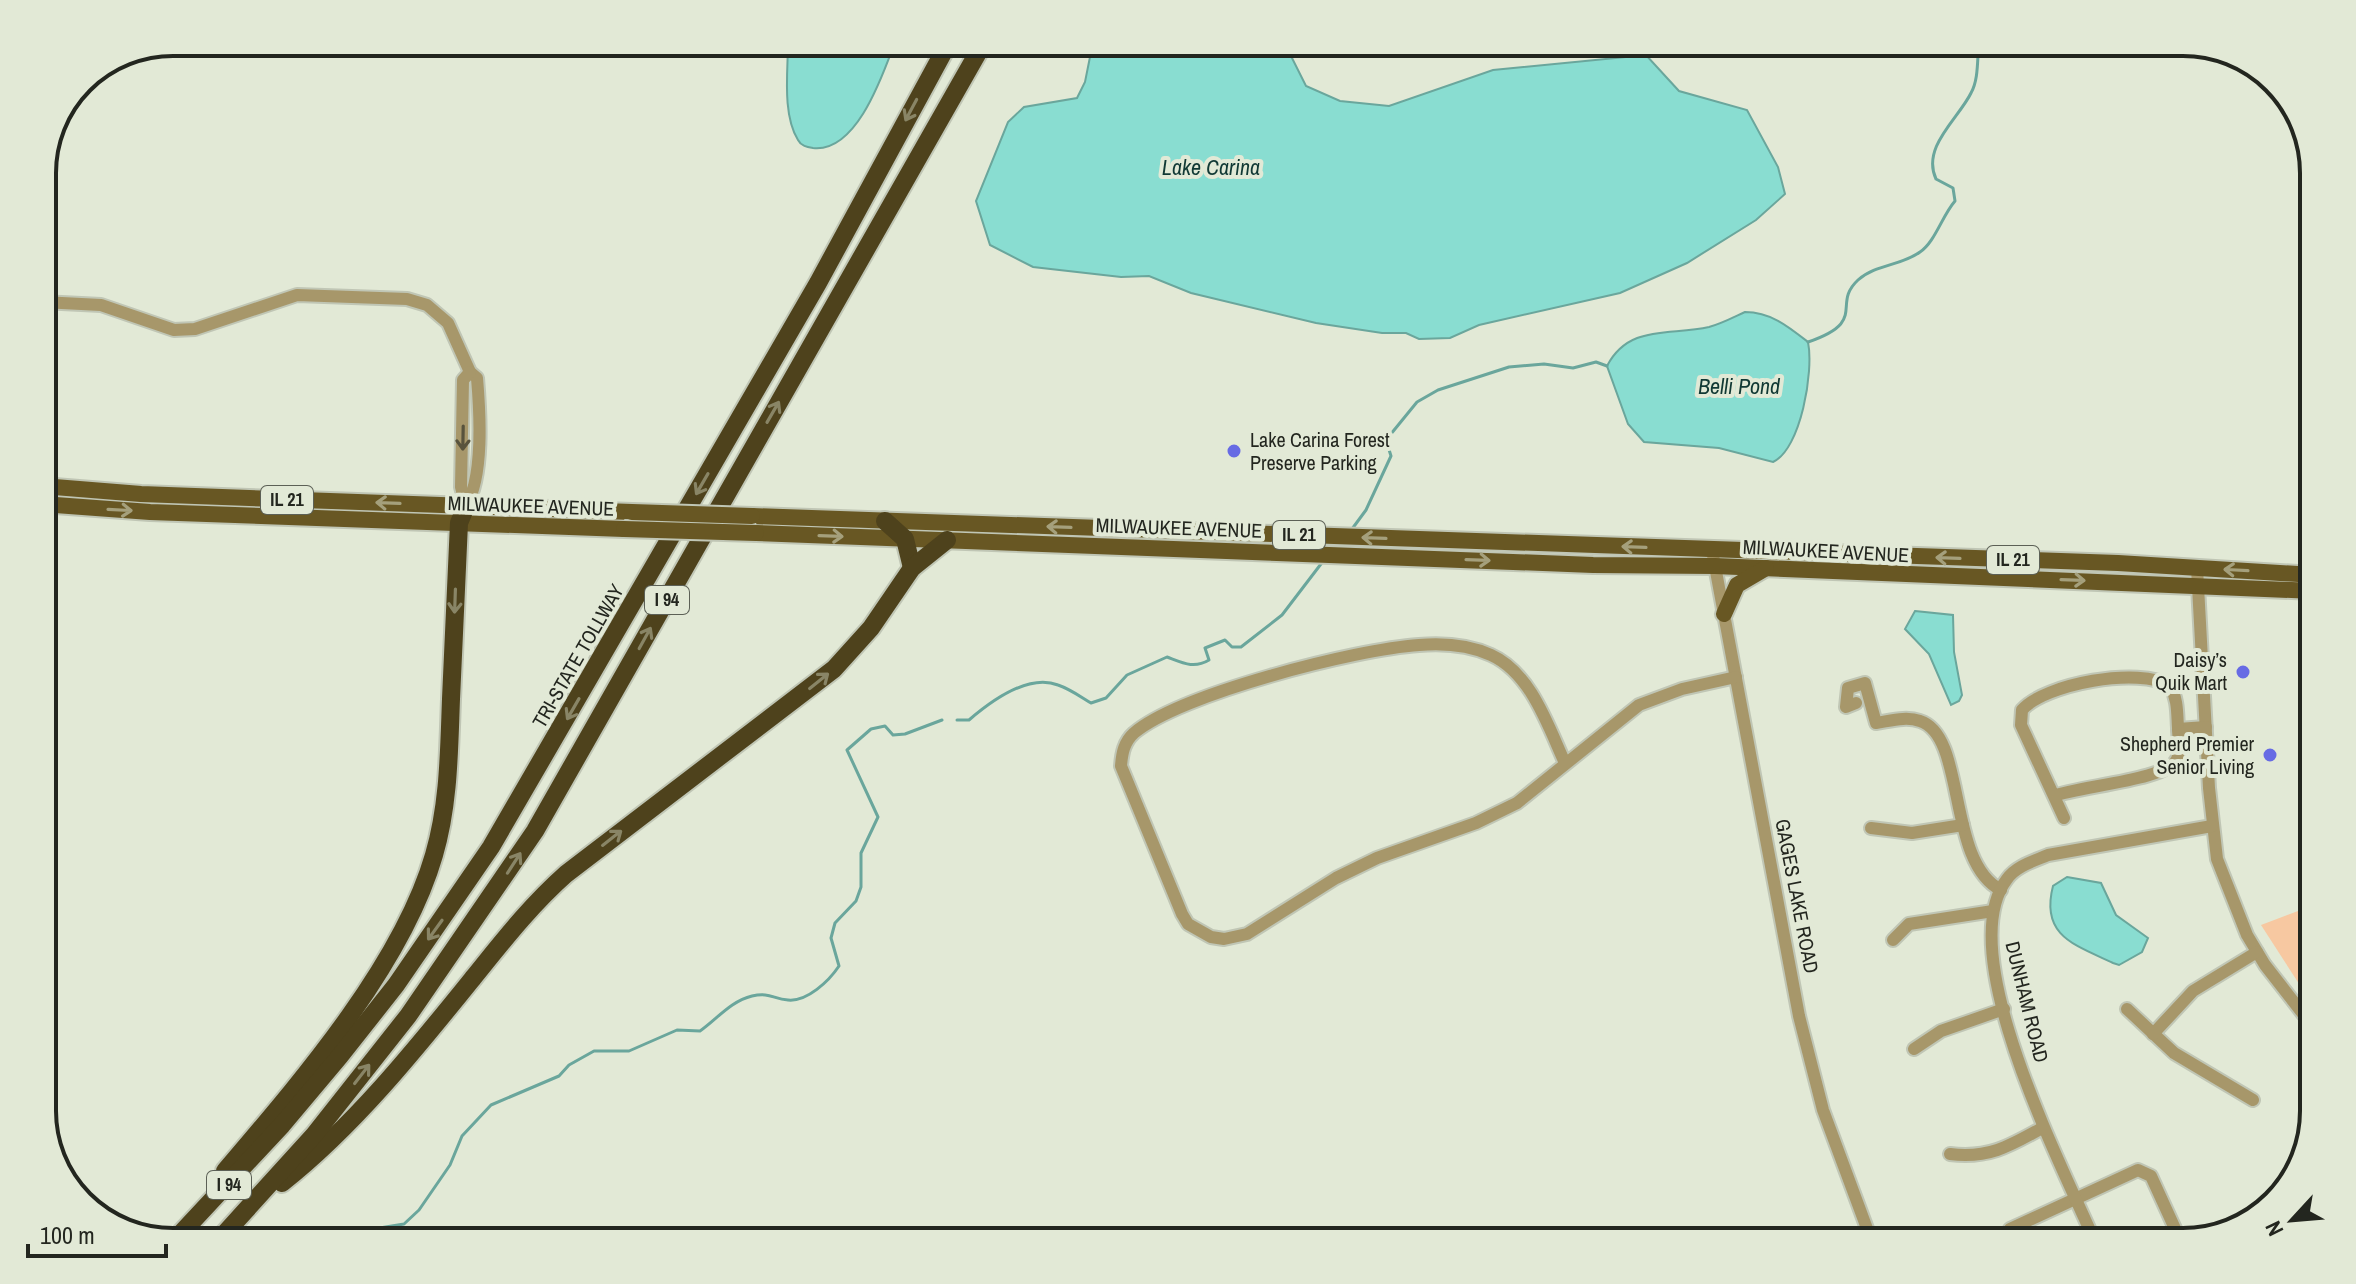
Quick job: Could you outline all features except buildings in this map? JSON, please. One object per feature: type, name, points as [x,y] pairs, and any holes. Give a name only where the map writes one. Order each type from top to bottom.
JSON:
[{"type":"highway","name":"TRI-STATE TOLLWAY","points":[[186,1228],[273,1136],[340,1056],[396,985],[491,847],[818,283],[941,56]]},
{"type":"highway","name":"I 94","points":[[231,1228],[314,1135],[408,1016],[535,831],[976,56]]},
{"type":"highway","points":[[176,1228],[271,1117],[381,970],[422,891],[443,816],[448,769],[462,514]]},
{"type":"highway","points":[[885,521],[905,539],[912,568]]},
{"type":"highway","points":[[246,1213],[308,1162],[389,1076],[529,907],[578,865],[834,669],[871,628],[912,568],[947,540]]},
{"type":"main road","name":"MILWAUKEE AVENUE","points":[[56,487],[462,514],[624,529],[1593,565],[1714,558],[1766,568],[2300,590]]},
{"type":"main road","name":"MILWAUKEE AVENUE","points":[[56,505],[137,511],[632,512],[1714,558],[2197,568],[2300,574]]},
{"type":"main road","points":[[1724,614],[1737,585],[1766,568]]},
{"type":"street","points":[[56,303],[101,305],[174,330],[195,329],[297,295],[407,299],[427,305],[448,323],[470,372],[463,380],[462,514]]},
{"type":"street","name":"GAGES LAKE ROAD","points":[[1714,558],[1808,1052],[1837,1151],[1867,1228]]},
{"type":"street","points":[[2197,568],[2212,826],[2223,880],[2257,952],[2300,1009]]},
{"type":"street","points":[[1565,763],[1520,677],[1500,660],[1476,649],[1446,645],[1394,648],[1237,686],[1150,722],[1134,733],[1122,753],[1126,785],[1188,924],[1211,937],[1234,938],[1247,934],[1336,878],[1377,858],[1498,813],[1536,790],[1639,705],[1682,689],[1736,677]]},
{"type":"street","points":[[2054,796],[2074,788],[2158,774],[2172,766],[2179,753],[2174,692],[2163,681],[2153,679],[2103,678],[2032,700],[2022,710],[2021,725],[2064,818]]},
{"type":"street","points":[[1856,703],[1846,707],[1848,688],[1865,683],[1876,723],[1919,720],[1931,728],[1950,769],[1975,867],[1986,881],[2001,890]]},
{"type":"street","points":[[2178,729],[2206,727]]},
{"type":"street","points":[[1871,828],[1912,833],[1963,825]]},
{"type":"street","name":"DUNHAM ROAD","points":[[2088,1228],[2042,1128],[2004,1009],[1991,946],[1993,911],[2007,878],[2025,864],[2048,855],[2212,826]]},
{"type":"street","points":[[1893,940],[1909,924],[1993,911]]},
{"type":"street","points":[[2153,1034],[2193,991],[2257,952]]},
{"type":"street","points":[[1914,1049],[1941,1031],[2004,1009]]},
{"type":"street","points":[[2127,1009],[2174,1053],[2253,1100]]},
{"type":"street","points":[[1950,1154],[1975,1157],[2011,1146],[2042,1128]]},
{"type":"street","points":[[2012,1228],[2133,1171],[2143,1171],[2151,1176],[2175,1228]]},
{"type":"shaded area","points":[[2300,910],[2300,985],[2261,925]]},
{"type":"water","points":[[788,56],[890,56],[866,109],[843,138],[829,146],[813,148],[799,142],[790,118]]},
{"type":"water","name":"Lake Carina","points":[[1090,56],[1291,56],[1306,86],[1340,101],[1389,106],[1493,70],[1647,56],[1679,91],[1747,110],[1778,167],[1785,194],[1756,220],[1687,263],[1620,293],[1479,325],[1450,338],[1419,339],[1406,333],[1382,333],[1316,323],[1191,293],[1149,276],[1121,277],[1033,267],[990,245],[976,201],[1008,122],[1024,107],[1077,98],[1085,82]]},
{"type":"water","name":"Belli Pond","points":[[1745,312],[1771,318],[1808,342],[1809,371],[1803,408],[1798,426],[1783,454],[1773,462],[1719,448],[1644,442],[1628,424],[1607,366],[1616,353],[1638,338],[1709,327]]},
{"type":"water","points":[[1915,611],[1953,615],[1954,652],[1962,695],[1959,701],[1951,705],[1929,654],[1905,629]]},
{"type":"water","points":[[2067,877],[2101,883],[2116,915],[2148,938],[2142,952],[2119,965],[2074,944],[2056,928],[2050,903],[2053,886]]},
{"type":"waterway","points":[[1808,342],[1827,334],[1844,320],[1847,297],[1858,280],[1873,271],[1913,257],[1925,248],[1955,201],[1953,188],[1936,179],[1933,156],[1943,133],[1974,87],[1978,56]]},
{"type":"waterway","points":[[1352,529],[1366,510],[1391,456],[1386,440],[1417,402],[1438,390],[1509,367],[1544,364],[1573,368],[1596,362],[1607,366]]},
{"type":"waterway","points":[[957,720],[969,720],[1010,691],[1034,683],[1058,685],[1091,703],[1106,698],[1127,675],[1167,657],[1198,664],[1209,660],[1205,648],[1225,640],[1232,647],[1241,647],[1282,615],[1324,560]]},
{"type":"waterway","points":[[380,1228],[404,1224],[419,1210],[450,1165],[462,1136],[491,1105],[559,1076],[569,1065],[594,1051],[629,1051],[677,1030],[700,1031],[744,998],[763,995],[795,1000],[817,989],[839,966],[831,938],[835,923],[856,901],[861,887],[861,853],[878,817],[847,750],[871,729],[885,726],[893,735],[905,734],[942,720]]},
{"type":"place","name":"Lake Carina Forest Preserve Parking","points":[[1234,451]]},
{"type":"place","name":"Daisy’s Quik Mart","points":[[2243,672]]},
{"type":"place","name":"Shepherd Premier Senior Living","points":[[2270,755]]}]
